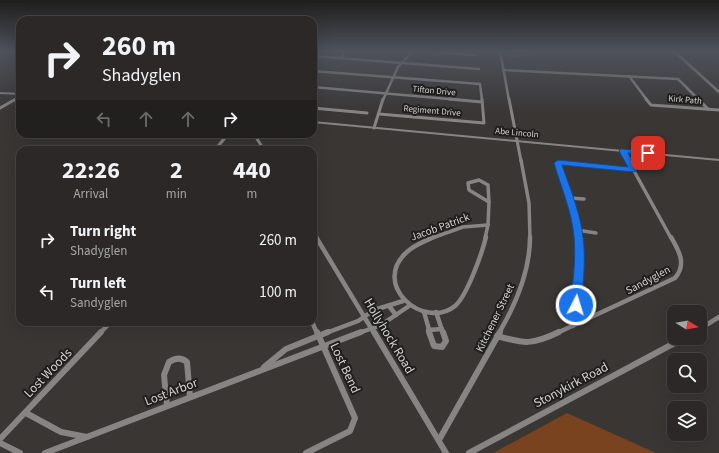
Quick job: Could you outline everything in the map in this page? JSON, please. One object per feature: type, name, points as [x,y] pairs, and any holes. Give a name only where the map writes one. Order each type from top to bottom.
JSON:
[{"type":"street","points":[[337,72],[480,84],[482,102]]},
{"type":"street","points":[[374,128],[391,77],[394,72]]},
{"type":"street","name":"Kitchener Street","points":[[438,440],[506,321],[524,280],[530,251],[529,203],[503,72]]},
{"type":"street","points":[[548,72],[678,79],[708,109]]},
{"type":"street","points":[[697,72],[719,92]]},
{"type":"street","name":"Kirk Path","points":[[629,76],[651,105],[719,110]]},
{"type":"street","name":"Tifton Drive","points":[[317,88],[482,102]]},
{"type":"street","points":[[0,93],[16,95]]},
{"type":"street","points":[[0,108],[16,98]]},
{"type":"street","name":"Regiment Drive","points":[[379,114],[484,123],[482,102]]},
{"type":"street","points":[[317,108],[367,113]]},
{"type":"street","name":"Abe Lincoln","points":[[317,122],[719,160]]},
{"type":"street","points":[[218,146],[225,138]]},
{"type":"street","name":"Sandyglen","points":[[498,336],[523,343],[534,343],[675,278],[680,272],[682,265],[680,253],[623,151]]},
{"type":"street","points":[[573,326],[579,268],[577,230],[558,163],[634,170]]},
{"type":"street","points":[[436,312],[446,341],[442,347],[434,346],[428,330],[424,312],[436,312],[455,306],[461,299],[480,257],[489,226],[490,202],[486,183],[475,180],[468,183],[469,190],[477,196],[490,202]]},
{"type":"street","points":[[569,198],[584,200]]},
{"type":"street","name":"Jacob Patrick","points":[[424,312],[409,306],[403,301],[397,291],[394,275],[402,256],[409,248],[470,224],[489,226]]},
{"type":"street","points":[[577,230],[596,234]]},
{"type":"street","name":"Hollyhock Road","points":[[317,238],[446,453]]},
{"type":"street","points":[[364,316],[374,310],[403,301]]},
{"type":"street","points":[[389,306],[396,315]]},
{"type":"street","points":[[371,328],[387,322],[409,306]]},
{"type":"street","name":"Lost Arbor","points":[[262,368],[279,353],[358,321],[364,316]]},
{"type":"street","points":[[707,325],[719,317]]},
{"type":"street","name":"Lost Woods","points":[[0,439],[107,326]]},
{"type":"street","name":"Lost Bend","points":[[306,453],[342,436],[350,431],[354,425],[354,414],[314,326]]},
{"type":"street","name":"Lost Arbor","points":[[45,453],[262,368],[282,363],[371,328]]},
{"type":"street","points":[[428,330],[442,329]]},
{"type":"street","name":"Stonykirk Road","points":[[469,453],[671,345]]},
{"type":"street","points":[[167,406],[164,371],[168,362],[174,358],[183,358],[187,362],[190,397]]},
{"type":"street","points":[[26,413],[61,432],[88,437]]},
{"type":"street","points":[[0,443],[20,453]]},
{"type":"shaded area","points":[[567,413],[656,453],[493,453]]},
{"type":"route","points":[[576,305],[580,256],[576,220],[558,163],[634,170],[623,151],[648,153]]}]
